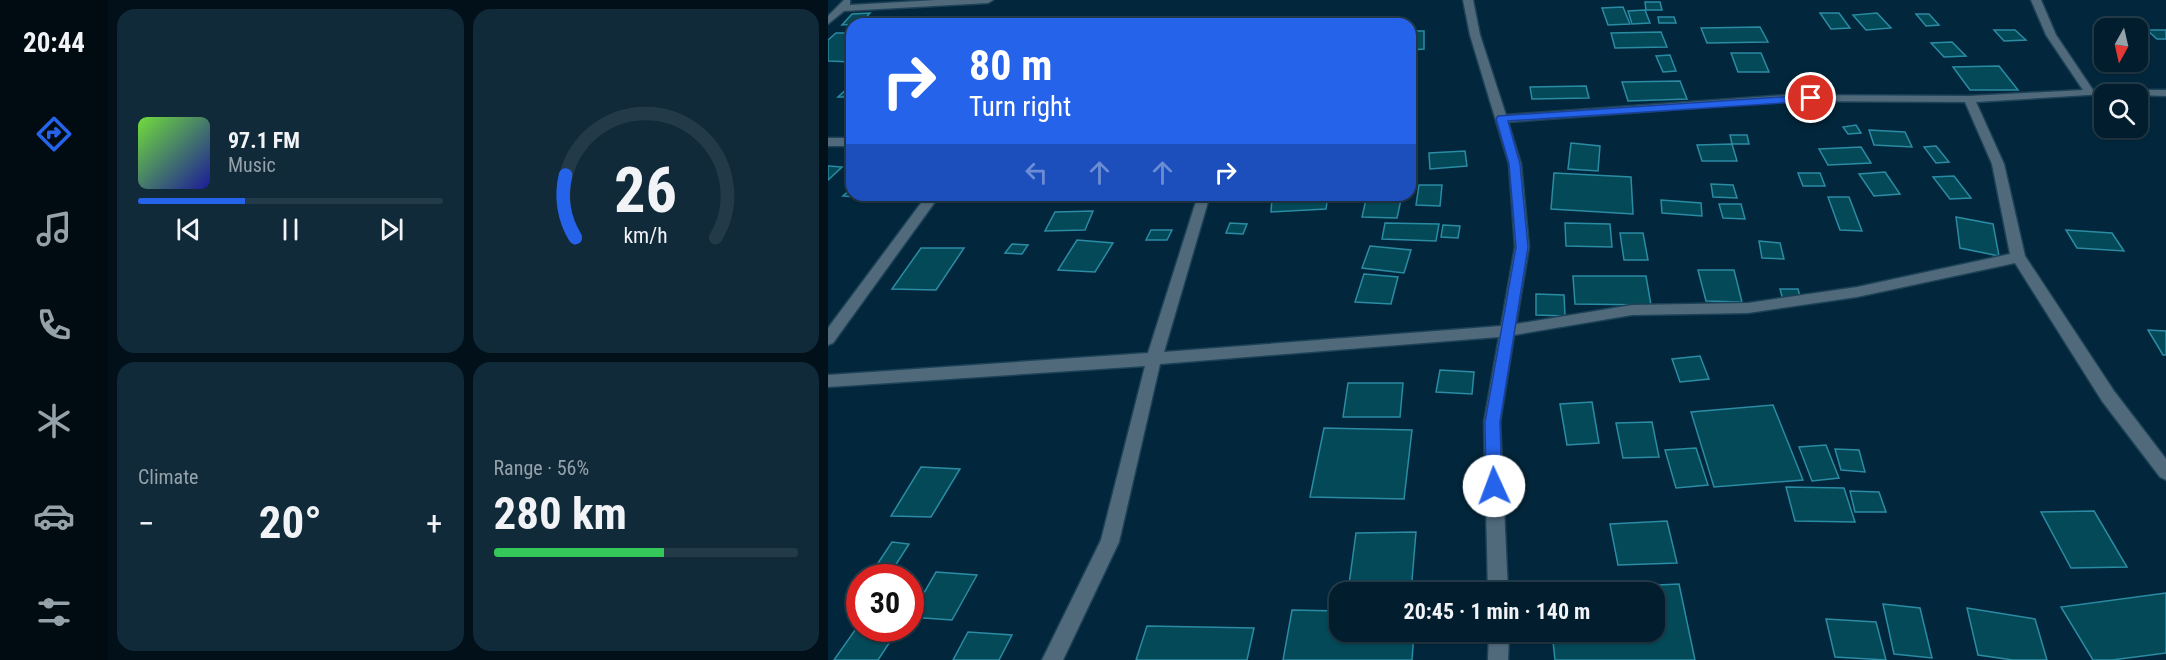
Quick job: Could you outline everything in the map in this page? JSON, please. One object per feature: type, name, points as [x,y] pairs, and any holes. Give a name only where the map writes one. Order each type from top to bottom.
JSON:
[{"type":"street","points":[[828,21],[849,0]]},
{"type":"street","points":[[840,8],[988,0]]},
{"type":"street","points":[[1468,0],[1475,35],[1515,164],[1522,247],[1492,422],[1498,582]]},
{"type":"street","points":[[2037,0],[2051,35],[2090,93]]},
{"type":"street","points":[[1502,119],[1788,98],[1969,99],[2090,93],[2166,93]]},
{"type":"street","points":[[1969,99],[1998,164],[2018,256],[2109,396],[2166,472]]},
{"type":"street","points":[[828,142],[846,142]]},
{"type":"street","points":[[828,339],[930,201]]},
{"type":"street","points":[[1052,660],[1110,542],[1154,359],[1202,201]]},
{"type":"street","points":[[828,381],[1154,359],[1506,331],[1632,310],[1748,308],[1857,292],[2018,256]]},
{"type":"street","points":[[1498,660],[1499,642]]},
{"type":"building","points":[[1645,2],[1660,2],[1662,10],[1646,10]]},
{"type":"building","points":[[1623,7],[1630,24],[1608,25],[1602,8]]},
{"type":"building","points":[[1645,10],[1650,23],[1632,24],[1628,11]]},
{"type":"building","points":[[870,13],[865,18],[848,18],[852,14]]},
{"type":"building","points":[[1820,13],[1839,13],[1850,28],[1831,29]]},
{"type":"building","points":[[1877,13],[1891,28],[1866,30],[1853,15]]},
{"type":"building","points":[[1916,14],[1929,14],[1939,25],[1926,26]]},
{"type":"building","points":[[1658,17],[1674,17],[1676,23],[1659,23]]},
{"type":"building","points":[[1760,27],[1768,42],[1707,43],[1701,28]]},
{"type":"building","points":[[1994,30],[2015,30],[2026,40],[2004,41]]},
{"type":"building","points":[[2148,30],[2166,30],[2166,39],[2157,39]]},
{"type":"building","points":[[1416,31],[1424,31],[1424,49],[1416,50]]},
{"type":"building","points":[[1661,32],[1667,47],[1615,48],[1611,33]]},
{"type":"building","points":[[836,33],[846,33],[846,62],[828,61],[828,40]]},
{"type":"building","points":[[1952,42],[1966,56],[1944,57],[1931,43]]},
{"type":"building","points":[[1731,53],[1761,53],[1769,72],[1738,72]]},
{"type":"building","points":[[1670,55],[1676,71],[1663,72],[1656,56]]},
{"type":"building","points":[[1999,66],[2018,90],[1970,90],[1953,67]]},
{"type":"building","points":[[1680,81],[1687,99],[1628,101],[1622,82]]},
{"type":"building","points":[[1586,86],[1589,98],[1532,99],[1530,87]]},
{"type":"building","points":[[846,90],[846,97],[838,97]]},
{"type":"building","points":[[1856,125],[1861,133],[1848,134],[1843,127]]},
{"type":"building","points":[[1869,130],[1905,132],[1912,147],[1874,145]]},
{"type":"building","points":[[1730,135],[1747,135],[1749,144],[1732,144]]},
{"type":"building","points":[[1571,143],[1600,146],[1598,171],[1568,169]]},
{"type":"building","points":[[1732,144],[1737,161],[1702,161],[1697,145]]},
{"type":"building","points":[[1936,146],[1949,162],[1936,163],[1924,147]]},
{"type":"building","points":[[1861,147],[1871,163],[1828,165],[1819,149]]},
{"type":"building","points":[[1465,151],[1467,166],[1430,169],[1429,153]]},
{"type":"building","points":[[829,166],[842,167],[828,180]]},
{"type":"building","points":[[1885,172],[1900,194],[1874,196],[1859,174]]},
{"type":"building","points":[[1554,173],[1631,177],[1633,214],[1551,209]]},
{"type":"building","points":[[1798,173],[1820,173],[1825,186],[1803,186]]},
{"type":"building","points":[[1954,176],[1971,198],[1950,199],[1933,177]]},
{"type":"building","points":[[1711,184],[1733,185],[1737,198],[1713,197]]},
{"type":"building","points":[[1419,185],[1442,185],[1440,206],[1416,205]]},
{"type":"building","points":[[1828,197],[1849,197],[1862,231],[1840,230]]},
{"type":"building","points":[[1661,200],[1701,203],[1702,216],[1662,213]]},
{"type":"building","points":[[1272,201],[1327,201],[1326,209],[1271,212]]},
{"type":"building","points":[[1366,201],[1401,201],[1397,218],[1362,217]]},
{"type":"building","points":[[1719,204],[1741,204],[1745,219],[1723,218]]},
{"type":"building","points":[[1093,211],[1085,230],[1045,231],[1055,212]]},
{"type":"building","points":[[1956,217],[1993,224],[1999,256],[1960,248]]},
{"type":"building","points":[[1230,223],[1247,224],[1243,234],[1226,233]]},
{"type":"building","points":[[1385,223],[1439,224],[1436,241],[1382,239]]},
{"type":"building","points":[[1565,223],[1610,224],[1612,247],[1566,246]]},
{"type":"building","points":[[1443,225],[1460,226],[1458,238],[1441,237]]},
{"type":"building","points":[[1151,230],[1172,230],[1167,240],[1146,240]]},
{"type":"building","points":[[2066,230],[2112,233],[2124,251],[2077,248]]},
{"type":"building","points":[[1620,233],[1643,233],[1648,260],[1624,260]]},
{"type":"building","points":[[1077,240],[1113,243],[1095,272],[1058,270]]},
{"type":"building","points":[[1759,241],[1780,243],[1784,259],[1762,258]]},
{"type":"building","points":[[1012,244],[1028,245],[1022,254],[1005,253]]},
{"type":"building","points":[[1370,246],[1411,250],[1404,273],[1362,268]]},
{"type":"building","points":[[921,248],[964,248],[936,290],[892,289]]},
{"type":"building","points":[[1698,270],[1734,270],[1742,302],[1706,301]]},
{"type":"building","points":[[1364,274],[1398,277],[1391,304],[1355,302]]},
{"type":"building","points":[[1573,276],[1646,276],[1651,305],[1575,304]]},
{"type":"building","points":[[1780,289],[1798,289],[1801,300],[1783,300]]},
{"type":"building","points":[[1536,294],[1564,295],[1565,316],[1536,315]]},
{"type":"building","points":[[2148,330],[2166,331],[2166,355],[2163,355]]},
{"type":"building","points":[[1700,356],[1709,379],[1680,382],[1672,359]]},
{"type":"building","points":[[1440,370],[1474,372],[1472,394],[1436,392]]},
{"type":"building","points":[[1348,383],[1403,383],[1400,417],[1343,417]]},
{"type":"building","points":[[1592,402],[1599,443],[1567,445],[1560,404]]},
{"type":"building","points":[[1773,405],[1803,480],[1714,487],[1691,412]]},
{"type":"building","points":[[1652,422],[1659,457],[1623,458],[1616,423]]},
{"type":"building","points":[[1324,428],[1412,430],[1404,499],[1310,497]]},
{"type":"building","points":[[1826,445],[1839,478],[1812,481],[1799,447]]},
{"type":"building","points":[[1696,448],[1708,485],[1676,488],[1665,450]]},
{"type":"building","points":[[1835,449],[1859,450],[1865,472],[1841,470]]},
{"type":"building","points":[[921,467],[960,469],[931,517],[891,516]]},
{"type":"building","points":[[1786,487],[1844,488],[1855,522],[1795,521]]},
{"type":"building","points":[[1850,491],[1879,492],[1886,512],[1855,512]]},
{"type":"building","points":[[2094,511],[2127,567],[2071,568],[2041,512]]},
{"type":"building","points":[[1667,521],[1677,563],[1618,565],[1610,524]]},
{"type":"building","points":[[1416,532],[1412,582],[1349,582],[1356,533]]},
{"type":"building","points":[[892,542],[909,544],[896,564],[878,563]]},
{"type":"building","points":[[936,572],[977,575],[952,620],[924,618],[924,593]]},
{"type":"building","points":[[1679,584],[1695,660],[1555,660],[1553,642],[1665,642],[1665,585]]},
{"type":"building","points":[[2166,593],[2166,653],[2112,660],[2093,660],[2061,607]]},
{"type":"building","points":[[1883,604],[1920,608],[1932,658],[1894,654]]},
{"type":"building","points":[[1967,608],[2035,619],[2047,660],[2013,660],[1978,655]]},
{"type":"building","points":[[1292,610],[1329,611],[1329,642],[1413,642],[1412,660],[1283,660]]},
{"type":"building","points":[[1826,619],[1876,622],[1886,660],[1835,657]]},
{"type":"building","points":[[1147,626],[1254,628],[1247,660],[1136,660]]},
{"type":"building","points":[[968,632],[1012,635],[999,660],[953,660]]},
{"type":"building","points":[[847,642],[890,642],[878,660],[834,660]]},
{"type":"route","points":[[1494,486],[1492,422],[1522,247],[1515,164],[1502,119],[1811,98]]}]
